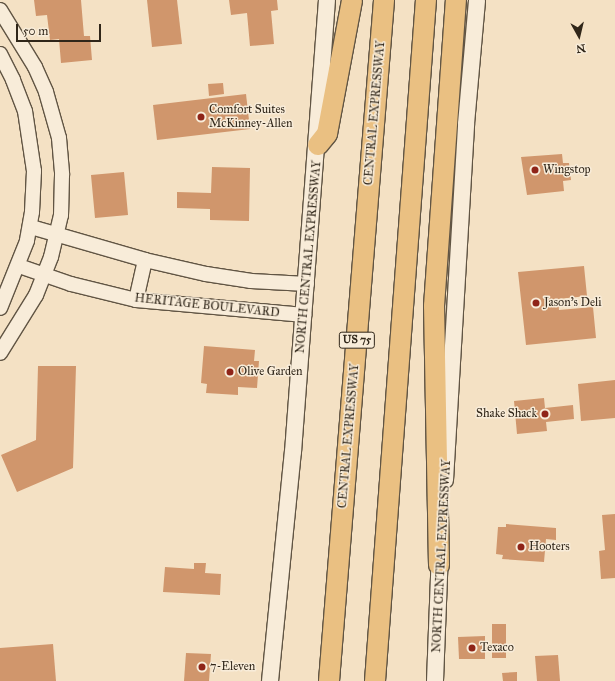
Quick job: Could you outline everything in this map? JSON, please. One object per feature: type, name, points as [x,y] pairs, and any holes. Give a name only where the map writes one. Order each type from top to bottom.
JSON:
[{"type":"highway","points":[[318,145],[327,134],[352,0]]},
{"type":"highway","name":"CENTRAL EXPRESSWAY","points":[[329,681],[384,0]]},
{"type":"highway","points":[[375,681],[426,0]]},
{"type":"highway","points":[[439,565],[434,306],[456,0]]},
{"type":"main road","name":"NORTH CENTRAL EXPRESSWAY","points":[[270,681],[293,459],[318,145],[316,132],[327,0]]},
{"type":"main road","name":"NORTH CENTRAL EXPRESSWAY","points":[[435,681],[439,565],[466,124],[477,0]]},
{"type":"street","points":[[0,10],[35,67],[54,116],[62,175],[58,234],[45,276],[19,327],[0,353]]},
{"type":"street","points":[[0,54],[14,80],[28,124],[34,171],[31,227],[19,266],[0,308]]},
{"type":"street","points":[[31,227],[145,260],[227,278],[307,284]]},
{"type":"street","points":[[136,300],[145,260]]},
{"type":"street","name":"HERITAGE BOULEVARD","points":[[19,266],[45,276],[99,292],[136,300],[304,315]]},
{"type":"building","points":[[34,0],[81,0],[84,36],[90,36],[92,60],[61,63],[59,39],[50,40],[47,15],[36,16]]},
{"type":"building","points":[[147,0],[177,0],[182,44],[152,47]]},
{"type":"building","points":[[229,0],[277,0],[278,10],[271,11],[274,44],[250,46],[247,13],[231,15]]},
{"type":"building","points":[[223,83],[224,94],[209,96],[208,84]]},
{"type":"building","name":"Comfort Suites McKinney-Allen","points":[[246,94],[250,129],[157,140],[153,105]]},
{"type":"building","points":[[562,154],[563,163],[569,163],[571,180],[563,181],[564,191],[527,195],[521,157]]},
{"type":"building","points":[[212,167],[250,168],[249,221],[210,220],[210,209],[177,208],[177,192],[211,193]]},
{"type":"building","points":[[124,172],[128,215],[95,218],[91,175]]},
{"type":"building","points":[[584,266],[587,296],[558,299],[559,310],[593,307],[596,338],[526,345],[518,272]]},
{"type":"building","name":"Olive Garden","points":[[204,346],[255,350],[254,361],[259,361],[257,388],[238,387],[238,395],[206,393],[207,384],[201,383]]},
{"type":"building","points":[[38,366],[76,366],[73,468],[17,492],[1,455],[36,440]]},
{"type":"building","points":[[615,380],[615,418],[581,421],[578,384]]},
{"type":"building","name":"Shake Shack","points":[[544,398],[545,408],[573,405],[574,419],[546,422],[547,431],[517,434],[514,401]]},
{"type":"building","points":[[615,514],[615,578],[601,579],[599,551],[605,550],[602,515]]},
{"type":"building","name":"Hooters","points":[[506,524],[556,528],[556,540],[546,539],[544,562],[502,559],[503,555],[496,554],[498,527],[506,527]]},
{"type":"building","points":[[194,563],[206,563],[205,573],[221,574],[220,595],[163,592],[165,567],[194,569]]},
{"type":"building","points":[[492,624],[506,624],[506,658],[492,658]]},
{"type":"building","name":"Texaco","points":[[485,636],[485,659],[459,659],[458,637]]},
{"type":"building","points":[[53,644],[56,681],[0,681],[0,648]]},
{"type":"building","points":[[186,653],[211,654],[209,681],[184,681]]},
{"type":"building","points":[[558,655],[560,681],[537,681],[535,656]]},
{"type":"building","points":[[517,672],[517,681],[503,681],[502,673]]},
{"type":"place","name":"Comfort Suites McKinney-Allen","points":[[201,117]]},
{"type":"place","name":"Wingstop","points":[[535,170]]},
{"type":"place","name":"Jason's Deli","points":[[536,303]]},
{"type":"place","name":"Olive Garden","points":[[230,372]]},
{"type":"place","name":"Shake Shack","points":[[545,414]]},
{"type":"place","name":"Hooters","points":[[521,547]]},
{"type":"place","name":"Texaco","points":[[472,648]]},
{"type":"place","name":"7-Eleven","points":[[202,667]]}]
